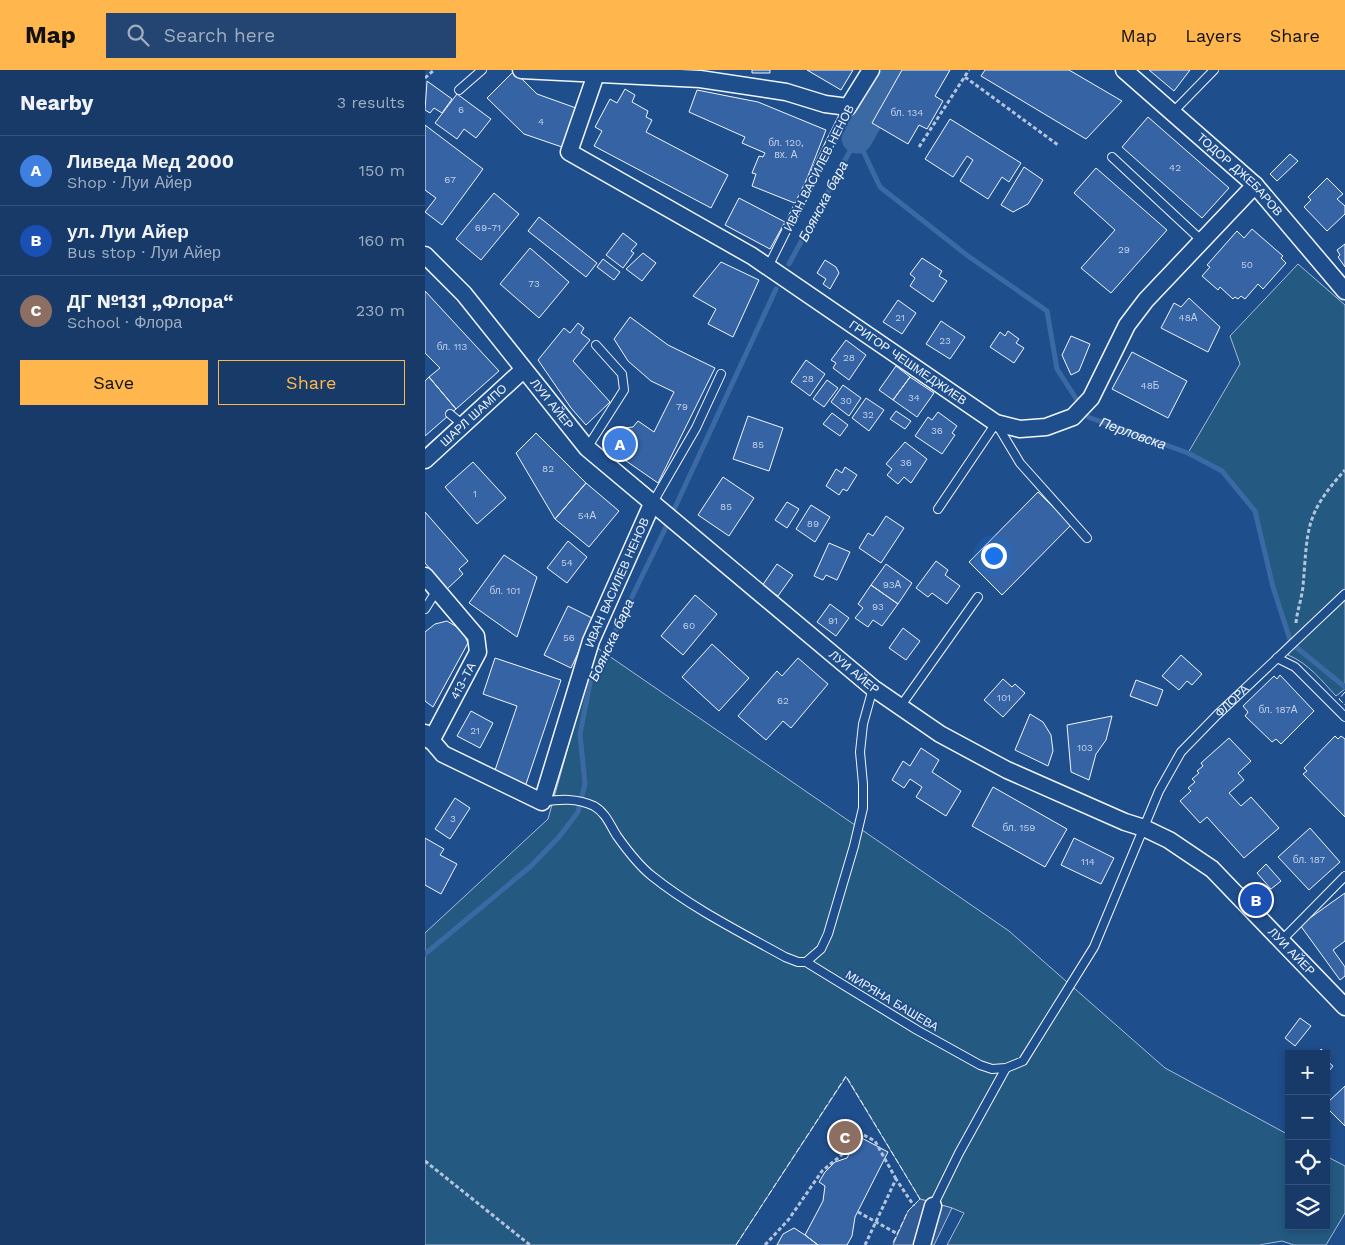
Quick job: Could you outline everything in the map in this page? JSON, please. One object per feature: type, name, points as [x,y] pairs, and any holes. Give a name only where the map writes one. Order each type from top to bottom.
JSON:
[{"type":"street","points":[[521,70],[596,74],[624,73],[737,83],[785,92],[825,104],[849,107]]},
{"type":"street","name":"ИВАН ВАСИЛЕВ НЕНОВ","points":[[849,107],[871,70]]},
{"type":"street","name":"ТОДОР ДЖЕБАРОВ","points":[[1124,70],[1255,185],[1345,291]]},
{"type":"street","name":"ГРИГОР ЧЕШМЕДЖИЕВ","points":[[596,74],[569,152],[768,267],[996,423],[1020,429],[1046,427],[1073,417],[1091,398],[1127,326],[1145,300],[1255,185]]},
{"type":"street","name":"ЛУИ АЙЕР","points":[[425,255],[464,294],[587,448],[873,688],[940,734],[1007,770],[1169,840],[1212,869],[1345,1007]]},
{"type":"street","name":"ШАРЛ ШАМПО","points":[[425,460],[456,419],[523,370]]},
{"type":"street","name":"ИВАН ВАСИЛЕВ НЕНОВ","points":[[542,802],[591,641],[664,514]]},
{"type":"street","name":"413-ТА","points":[[425,576],[476,636],[477,652],[428,737],[443,754],[542,802]]},
{"type":"street","points":[[922,1245],[933,1206]]},
{"type":"lane","points":[[459,90],[482,70]]},
{"type":"lane","points":[[1173,112],[1214,70]]},
{"type":"lane","name":"ИВАН ВАСИЛЕВ НЕНОВ","points":[[768,267],[849,107]]},
{"type":"lane","points":[[1112,157],[1201,240]]},
{"type":"lane","points":[[587,448],[624,390],[622,374],[596,345]]},
{"type":"lane","name":"ИВАН ВАСИЛЕВ НЕНОВ","points":[[664,514],[696,428],[721,374]]},
{"type":"lane","points":[[938,509],[996,423],[1020,462],[1087,538]]},
{"type":"lane","points":[[425,609],[437,590]]},
{"type":"lane","name":"ФЛОРА","points":[[1144,828],[1159,791],[1181,752],[1217,715],[1345,594]]},
{"type":"lane","points":[[900,707],[979,597]]},
{"type":"lane","points":[[1277,658],[1295,667],[1345,717]]},
{"type":"lane","points":[[806,962],[821,949],[828,934],[854,846],[863,808],[863,784],[859,752],[863,724],[873,688]]},
{"type":"lane","name":"МИРЯНА БАШЕВА","points":[[542,802],[560,799],[579,801],[595,807],[605,815],[632,856],[651,875],[679,895],[785,957],[798,962],[806,962],[917,1030],[980,1065],[992,1070],[1006,1068]]},
{"type":"lane","points":[[933,1206],[959,1153],[1006,1068],[1023,1061],[1077,978],[1094,947],[1144,828]]},
{"type":"lane","points":[[1281,941],[1345,876]]},
{"type":"path","points":[[425,78],[434,70]]},
{"type":"path","points":[[919,146],[969,70]]},
{"type":"path","points":[[965,77],[1057,145]]},
{"type":"path","points":[[1297,639],[1296,620],[1303,587],[1307,534],[1312,516],[1327,489],[1345,470]]},
{"type":"path","points":[[765,1245],[789,1219],[822,1171],[844,1153],[856,1131],[875,1140],[913,1206]]},
{"type":"path","points":[[425,1161],[530,1245]]},
{"type":"path","points":[[865,1245],[896,1179]]},
{"type":"path","points":[[858,1212],[896,1233]]},
{"type":"shaded area","points":[[1298,264],[1345,305],[1345,687],[1291,643],[1273,587],[1255,511],[1222,471],[1188,453],[1240,364],[1230,336]]},
{"type":"shaded area","points":[[1292,645],[1345,689],[1336,696],[1308,668],[1288,655]]},
{"type":"shaded area","points":[[596,647],[1009,931],[1165,1068],[1285,1133],[1285,1230],[1330,1230],[1330,1158],[1345,1166],[1345,1213],[1326,1245],[1294,1245],[1282,1241],[1259,1245],[947,1245],[964,1213],[920,1199],[846,1077],[736,1245],[425,1245],[425,933],[548,819]]},
{"type":"shaded area","points":[[920,1199],[952,1208],[934,1245],[893,1245],[908,1211]]},
{"type":"building","points":[[752,70],[770,70],[770,73],[752,73]]},
{"type":"building","points":[[807,70],[853,70],[841,90]]},
{"type":"building","points":[[902,70],[950,70],[935,96],[943,101],[927,129],[919,125],[908,144],[872,123]]},
{"type":"building","points":[[985,70],[1069,70],[1122,101],[1086,139],[981,76]]},
{"type":"building","points":[[1149,70],[1190,70],[1174,91]]},
{"type":"building","points":[[514,71],[537,94],[576,108],[562,147],[524,134],[487,98]]},
{"type":"building","points":[[427,81],[452,99],[442,113],[434,108],[430,113],[425,110]]},
{"type":"building","points":[[625,89],[635,95],[632,102],[648,111],[646,117],[652,120],[646,132],[728,175],[711,208],[594,146],[602,131],[595,127],[610,99],[617,103]]},
{"type":"building","points":[[697,90],[758,102],[826,130],[797,204],[752,186],[756,174],[752,173],[759,156],[763,157],[765,153],[742,143],[745,137],[689,112]]},
{"type":"building","points":[[457,94],[491,119],[476,138],[464,129],[457,139],[435,123]]},
{"type":"building","points":[[1148,117],[1229,188],[1202,218],[1122,147]]},
{"type":"building","points":[[950,119],[1021,163],[1009,182],[1002,177],[988,199],[960,181],[973,160],[967,156],[953,177],[925,159]]},
{"type":"building","points":[[425,125],[483,169],[442,225],[425,212],[436,198],[425,190]]},
{"type":"building","points":[[1290,154],[1298,161],[1277,181],[1270,174]]},
{"type":"building","points":[[1024,167],[1043,180],[1028,204],[1013,212],[1001,205]]},
{"type":"building","points":[[1096,168],[1167,230],[1111,293],[1081,268],[1115,230],[1074,193]]},
{"type":"building","points":[[1327,178],[1343,194],[1337,199],[1345,206],[1345,214],[1327,231],[1304,207],[1311,200],[1308,197]]},
{"type":"building","points":[[494,193],[519,214],[481,260],[456,239]]},
{"type":"building","points":[[739,198],[785,222],[770,249],[725,225]]},
{"type":"building","points":[[539,217],[597,263],[586,277],[528,231]]},
{"type":"building","points":[[1252,229],[1283,256],[1281,258],[1286,263],[1263,289],[1258,284],[1245,299],[1241,296],[1238,299],[1235,297],[1233,299],[1220,287],[1218,290],[1202,276],[1210,267],[1207,265],[1237,231],[1244,238]]},
{"type":"building","points":[[623,233],[637,244],[631,251],[634,253],[623,268],[606,255]]},
{"type":"building","points":[[1345,244],[1345,267],[1338,257],[1340,255],[1337,250]]},
{"type":"building","points":[[530,248],[569,282],[539,318],[500,284]]},
{"type":"building","points":[[643,253],[656,263],[642,281],[626,269]]},
{"type":"building","points":[[922,258],[942,271],[939,276],[947,281],[933,302],[910,286],[915,278],[910,274]]},
{"type":"building","points":[[603,259],[620,272],[614,280],[597,267]]},
{"type":"building","points":[[825,260],[836,267],[839,273],[830,289],[823,284],[826,279],[817,273]]},
{"type":"building","points":[[721,262],[759,280],[733,337],[708,324],[716,309],[693,296]]},
{"type":"building","points":[[425,291],[499,371],[456,409],[429,377],[440,368],[425,353]]},
{"type":"building","points":[[1189,298],[1220,327],[1208,352],[1161,328],[1174,303],[1181,307]]},
{"type":"building","points":[[898,300],[916,313],[902,334],[883,322]]},
{"type":"building","points":[[630,317],[668,345],[715,368],[658,483],[603,445],[614,429],[633,427],[638,421],[654,432],[674,392],[651,381],[628,361],[614,339]]},
{"type":"building","points":[[941,321],[965,337],[950,359],[926,344]]},
{"type":"building","points":[[578,323],[584,328],[581,333],[590,340],[573,361],[610,402],[586,425],[571,408],[538,360],[564,328],[570,333]]},
{"type":"building","points":[[1008,331],[1019,339],[1016,343],[1024,348],[1014,363],[990,347],[1000,332],[1005,336]]},
{"type":"building","points":[[1071,336],[1090,344],[1079,371],[1071,375],[1062,355]]},
{"type":"building","points":[[846,340],[866,355],[849,380],[833,368],[836,363],[831,360]]},
{"type":"building","points":[[1132,352],[1187,381],[1168,418],[1112,389]]},
{"type":"building","points":[[806,360],[825,374],[810,396],[791,382]]},
{"type":"building","points":[[896,366],[910,377],[893,400],[879,390]]},
{"type":"building","points":[[429,377],[456,409],[425,436],[425,381]]},
{"type":"building","points":[[910,377],[934,393],[917,417],[893,400]]},
{"type":"building","points":[[827,380],[838,388],[824,407],[813,399]]},
{"type":"building","points":[[843,385],[861,398],[849,416],[831,402]]},
{"type":"building","points":[[866,398],[884,410],[869,431],[852,418]]},
{"type":"building","points":[[896,411],[911,421],[905,429],[890,419]]},
{"type":"building","points":[[938,412],[957,426],[952,433],[955,435],[942,454],[915,436],[928,417],[932,420]]},
{"type":"building","points":[[832,413],[848,425],[840,436],[823,424]]},
{"type":"building","points":[[748,416],[783,428],[769,471],[733,459]]},
{"type":"building","points":[[536,433],[586,483],[555,519],[516,453]]},
{"type":"building","points":[[905,442],[927,459],[911,483],[904,477],[898,484],[887,475],[892,469],[886,464]]},
{"type":"building","points":[[473,462],[506,498],[477,524],[445,487]]},
{"type":"building","points":[[845,467],[857,475],[847,491],[843,489],[839,495],[826,486],[836,469],[842,473]]},
{"type":"building","points":[[723,477],[754,498],[729,536],[698,515]]},
{"type":"building","points":[[586,483],[619,511],[589,547],[555,519]]},
{"type":"building","points":[[1038,492],[1071,525],[1002,595],[969,562]]},
{"type":"building","points":[[787,502],[799,509],[787,528],[775,520]]},
{"type":"building","points":[[811,505],[830,517],[815,542],[796,529]]},
{"type":"building","points":[[425,512],[468,561],[459,569],[463,574],[447,589],[425,563]]},
{"type":"building","points":[[886,516],[904,528],[881,563],[859,548],[868,533],[873,536]]},
{"type":"building","points":[[568,541],[587,557],[567,583],[547,568]]},
{"type":"building","points":[[829,543],[850,552],[837,580],[826,575],[823,580],[814,576]]},
{"type":"building","points":[[504,555],[537,577],[517,637],[469,603]]},
{"type":"building","points":[[936,561],[948,570],[945,575],[960,586],[947,604],[932,593],[928,597],[916,588]]},
{"type":"building","points":[[777,564],[793,575],[778,596],[762,586]]},
{"type":"building","points":[[886,564],[912,583],[898,604],[871,585]]},
{"type":"building","points":[[871,585],[898,604],[882,626],[873,620],[868,627],[855,618],[863,608],[858,604]]},
{"type":"building","points":[[695,595],[717,614],[683,655],[661,636]]},
{"type":"building","points":[[830,604],[849,618],[836,636],[817,622]]},
{"type":"building","points":[[568,606],[594,619],[571,668],[544,655]]},
{"type":"building","points":[[447,621],[462,630],[468,643],[433,707],[425,701],[425,632],[435,624]]},
{"type":"building","points":[[903,628],[920,641],[906,660],[889,648]]},
{"type":"building","points":[[712,644],[749,678],[719,711],[682,677]]},
{"type":"building","points":[[1181,655],[1202,674],[1192,685],[1187,681],[1179,690],[1162,676]]},
{"type":"building","points":[[495,658],[561,680],[525,787],[493,776],[517,706],[483,694]]},
{"type":"building","points":[[798,658],[828,684],[791,728],[783,721],[766,740],[738,716],[777,671],[782,676]]},
{"type":"building","points":[[1280,675],[1314,711],[1281,744],[1276,739],[1272,742],[1245,716],[1248,712],[1243,706],[1274,676],[1277,679]]},
{"type":"building","points":[[1003,679],[1012,687],[1015,684],[1025,693],[1003,717],[984,700]]},
{"type":"building","points":[[1136,680],[1163,690],[1157,706],[1130,696]]},
{"type":"building","points":[[471,711],[493,723],[480,748],[457,736]]},
{"type":"building","points":[[1030,714],[1043,722],[1051,735],[1053,751],[1048,766],[1015,750]]},
{"type":"building","points":[[1112,716],[1106,740],[1096,754],[1089,780],[1071,772],[1067,725]]},
{"type":"building","points":[[1335,736],[1338,739],[1341,736],[1345,739],[1345,817],[1303,774],[1307,771],[1304,768]]},
{"type":"building","points":[[1229,738],[1251,761],[1238,773],[1244,780],[1229,793],[1241,806],[1251,797],[1279,828],[1244,858],[1207,817],[1200,823],[1180,801],[1191,791],[1188,788],[1195,782],[1192,779],[1203,766],[1201,763]]},
{"type":"building","points":[[921,748],[939,760],[932,772],[961,791],[946,816],[916,797],[922,787],[910,779],[904,788],[892,780],[903,761],[910,766]]},
{"type":"building","points":[[993,787],[1067,829],[1045,867],[972,826]]},
{"type":"building","points":[[455,798],[470,808],[450,839],[435,829]]},
{"type":"building","points":[[1310,828],[1340,862],[1309,890],[1278,857]]},
{"type":"building","points":[[425,838],[444,849],[440,855],[457,864],[441,894],[425,885]]},
{"type":"building","points":[[1074,838],[1114,858],[1101,884],[1061,865]]},
{"type":"building","points":[[1266,864],[1281,881],[1271,889],[1257,873]]},
{"type":"building","points":[[1345,893],[1345,941],[1333,950],[1345,967],[1345,976],[1340,980],[1300,925]]},
{"type":"building","points":[[1300,1018],[1311,1026],[1295,1046],[1285,1038]]},
{"type":"building","points":[[1345,1086],[1345,1126],[1330,1111],[1330,1100]]},
{"type":"building","points":[[858,1136],[888,1152],[855,1217],[852,1236],[847,1245],[818,1245],[805,1235],[823,1201],[825,1186],[819,1182],[825,1172],[835,1162],[847,1158]]},
{"type":"building","points":[[794,1228],[818,1245],[777,1245],[783,1234]]},
{"type":"waterway","name":"Перловска","points":[[857,138],[896,70]]},
{"type":"waterway","name":"Перловска","points":[[857,138],[880,187],[968,256],[1047,311],[1057,369],[1088,417],[1188,453],[1222,471],[1255,511],[1273,587],[1291,643],[1345,687]]},
{"type":"waterway","name":"Боянска бара","points":[[789,264],[857,138]]},
{"type":"waterway","name":"Боянска бара","points":[[425,954],[531,866],[559,837],[578,812],[585,784],[580,734],[590,683],[665,529],[776,289]]},
{"type":"fence","points":[[1345,692],[1339,699],[1345,705]]},
{"type":"fence","points":[[736,1245],[846,1076],[920,1199],[908,1211],[892,1245]]},
{"type":"place","name":"Ливеда Мед 2000","points":[[620,444]]},
{"type":"place","name":"ул. Луи Айер","points":[[1256,900]]},
{"type":"place","name":"ДГ №131 „Флора“","points":[[845,1137]]}]
